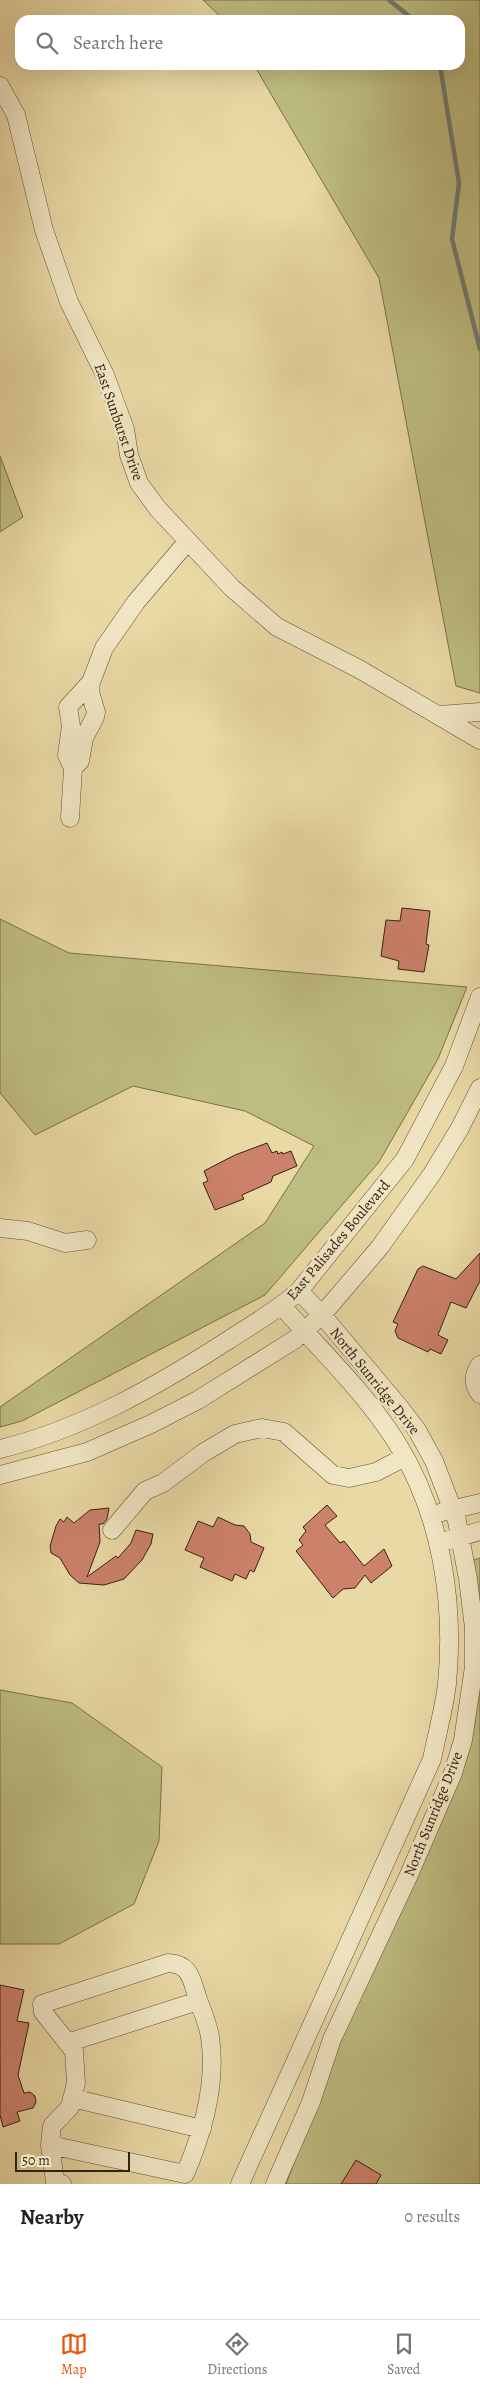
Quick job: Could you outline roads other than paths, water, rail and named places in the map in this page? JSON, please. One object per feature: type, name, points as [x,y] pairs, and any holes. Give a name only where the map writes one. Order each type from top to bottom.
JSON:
[{"type":"street","name":"East Sunburst Drive","points":[[0,86],[16,115],[44,230],[69,302],[105,375],[125,429],[129,455],[139,483],[158,509],[232,588],[277,627],[359,670],[480,740]]},
{"type":"street","points":[[73,768],[80,761],[84,738],[96,717],[90,692],[91,682],[104,648],[136,602],[187,542]]},
{"type":"street","points":[[70,818],[73,768],[67,755],[71,726],[68,707],[91,682]]},
{"type":"street","points":[[439,715],[480,712]]},
{"type":"street","name":"East Palisades Boulevard","points":[[0,1449],[75,1424],[176,1375],[282,1306],[299,1291],[405,1159],[454,1066],[480,997]]},
{"type":"street","points":[[0,1475],[88,1452],[151,1424],[198,1400],[294,1340],[322,1315],[380,1247],[432,1174],[460,1128],[480,1088]]},
{"type":"street","points":[[0,1228],[28,1231],[65,1242],[87,1240]]},
{"type":"street","name":"North Sunridge Drive","points":[[276,2184],[311,2102],[332,2039],[453,1773],[462,1740],[474,1668],[474,1628],[460,1537],[434,1461],[416,1430],[322,1315],[299,1291]]},
{"type":"street","name":"North Sunridge Drive","points":[[240,2184],[432,1759],[447,1684],[447,1600],[439,1544],[432,1516],[418,1480],[391,1435],[355,1386],[282,1306]]},
{"type":"street","points":[[480,1365],[474,1376],[474,1383],[480,1394]]},
{"type":"street","points":[[112,1530],[145,1492],[163,1483],[203,1453],[235,1434],[262,1428],[284,1432],[333,1475],[349,1478],[376,1472],[405,1457]]},
{"type":"street","points":[[432,1516],[452,1509],[480,1503]]},
{"type":"street","points":[[439,1544],[480,1531]]},
{"type":"street","points":[[50,2146],[185,2174],[198,2144],[202,2129],[211,2072],[210,2036],[189,1973],[178,1963],[168,1963],[42,2004],[43,2012],[74,2052],[76,2083],[70,2107],[52,2126],[50,2146],[55,2182],[62,2184]]},
{"type":"street","points":[[67,2043],[198,2001]]},
{"type":"street","points":[[72,2098],[202,2129]]},
{"type":"waterway","points":[[389,0],[408,15]]},
{"type":"waterway","points":[[441,70],[459,183],[452,239],[480,349]]}]
